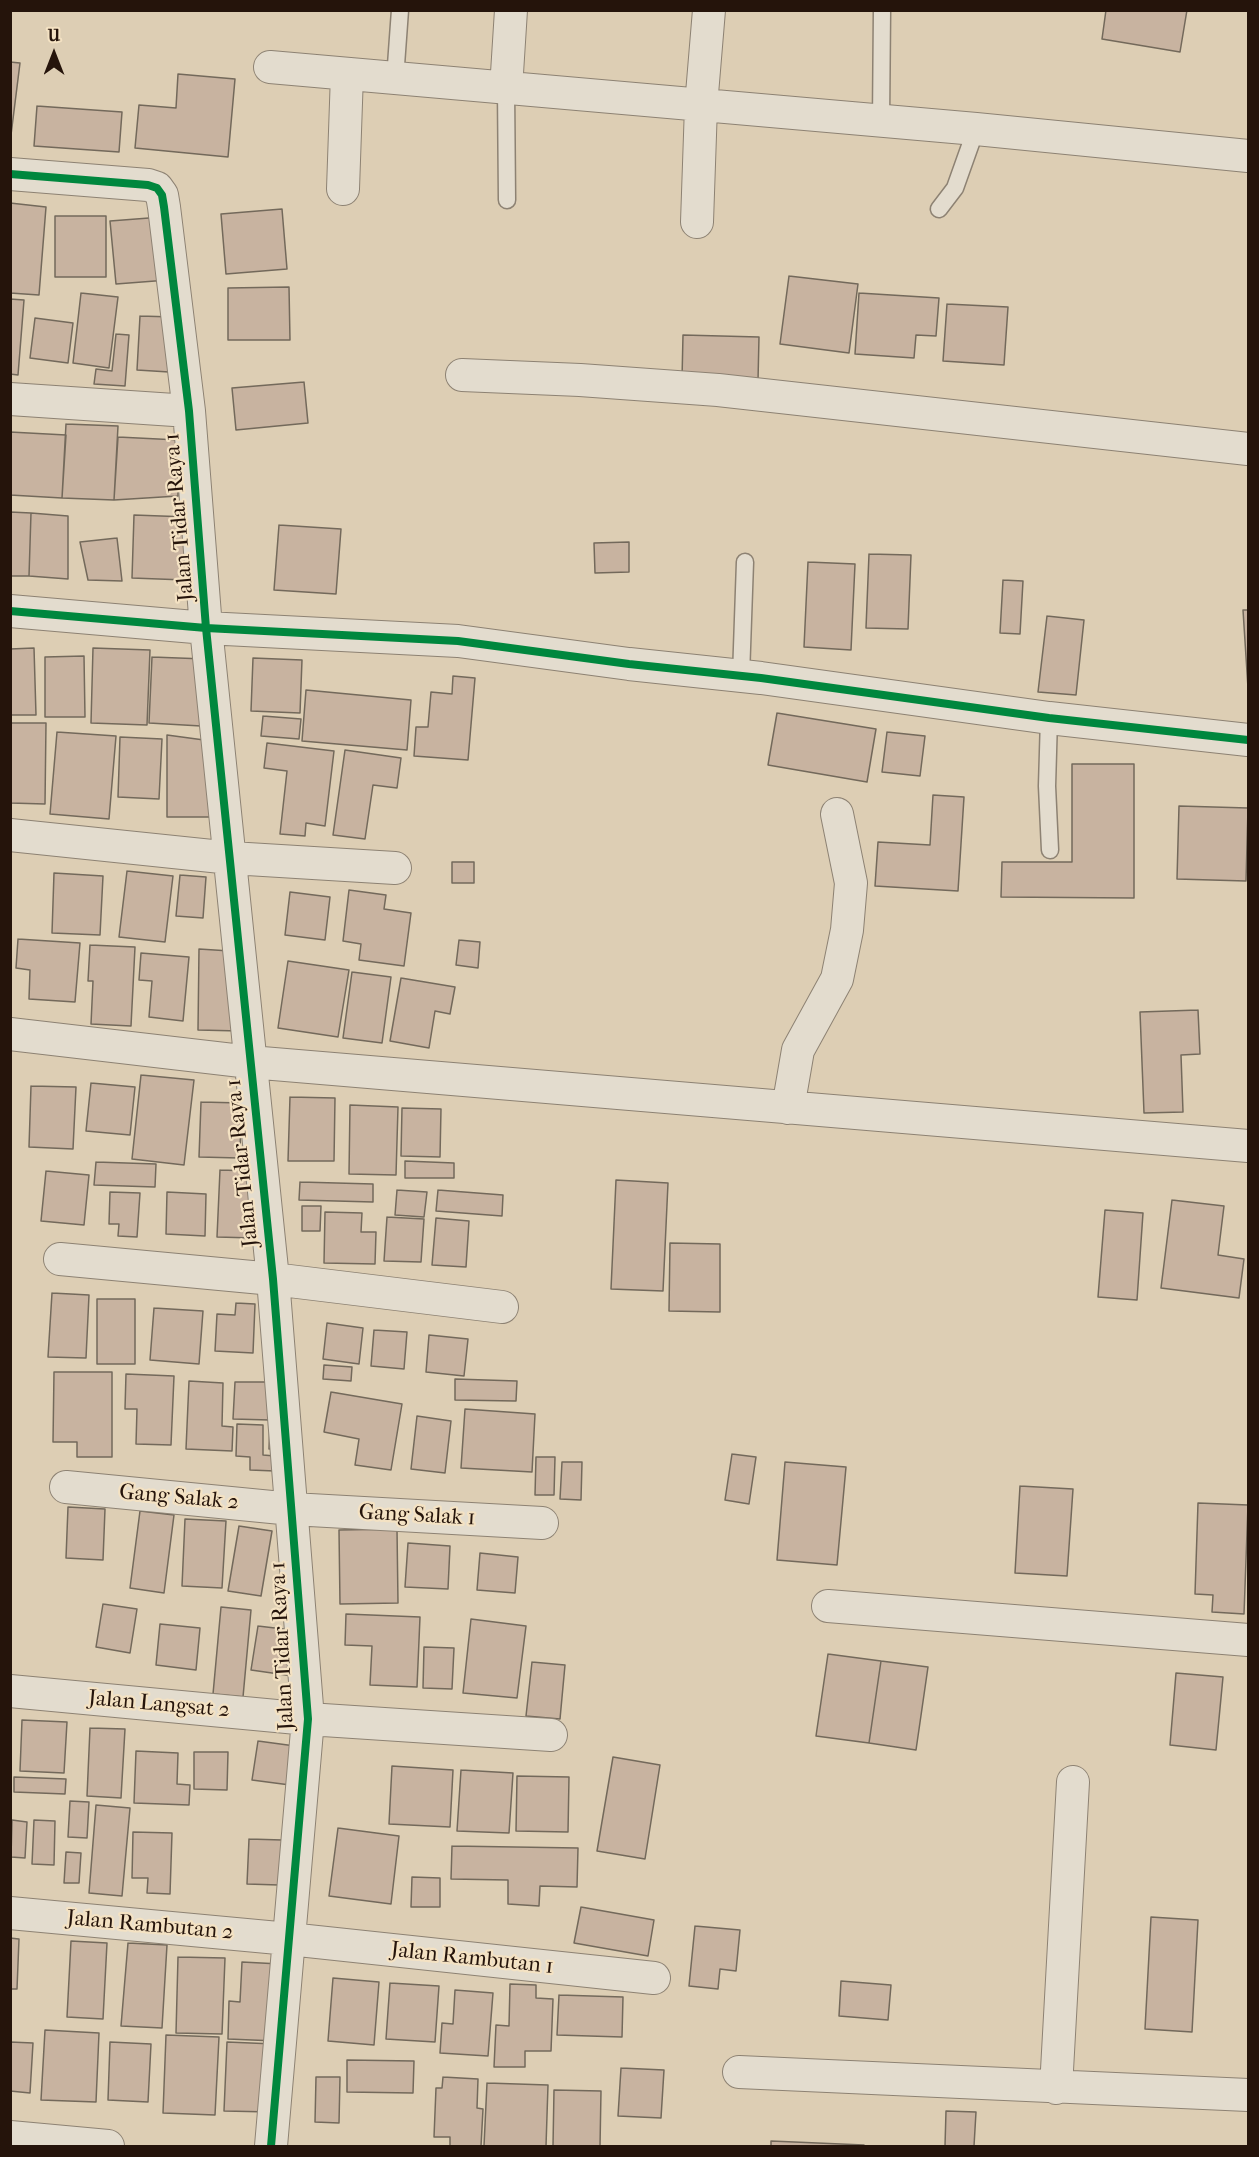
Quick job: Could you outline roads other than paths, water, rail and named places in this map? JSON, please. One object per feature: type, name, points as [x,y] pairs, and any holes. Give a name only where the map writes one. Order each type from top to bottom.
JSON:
[{"type":"street","points":[[506,89],[511,10]]},
{"type":"street","points":[[697,222],[701,106],[709,10]]},
{"type":"street","points":[[270,68],[976,129],[1248,156]]},
{"type":"street","points":[[343,189],[347,74]]},
{"type":"street","name":"Jalan Tidar Raya 1","points":[[10,174],[148,184],[157,188],[162,195],[189,411],[206,628],[273,1279],[308,1719],[271,2146]]},
{"type":"street","points":[[462,375],[580,380],[718,390],[1248,449]]},
{"type":"street","points":[[10,399],[189,411]]},
{"type":"street","points":[[10,611],[206,628],[458,641],[741,676],[1049,718],[1248,740]]},
{"type":"street","points":[[788,1108],[798,1050],[837,979],[847,930],[851,883],[837,814]]},
{"type":"street","points":[[10,835],[231,858],[395,868]]},
{"type":"street","points":[[10,1034],[250,1062],[1248,1146]]},
{"type":"street","points":[[60,1259],[273,1279],[502,1307]]},
{"type":"street","name":"Gang Salak 2","points":[[66,1487],[292,1509]]},
{"type":"street","name":"Gang Salak 1","points":[[292,1509],[542,1523]]},
{"type":"street","points":[[828,1606],[1248,1640]]},
{"type":"street","name":"Jalan Langsat 2","points":[[10,1691],[308,1719],[551,1734]]},
{"type":"street","points":[[1056,2088],[1073,1782]]},
{"type":"street","name":"Jalan Rambutan 2","points":[[10,1913],[289,1939]]},
{"type":"street","name":"Jalan Rambutan 1","points":[[289,1939],[654,1978]]},
{"type":"street","points":[[739,2072],[1248,2095]]},
{"type":"street","points":[[10,2137],[108,2146]]},
{"type":"lane","points":[[395,79],[400,10]]},
{"type":"lane","points":[[881,122],[882,10]]},
{"type":"lane","points":[[506,89],[507,200]]},
{"type":"lane","points":[[939,209],[955,188],[976,129]]},
{"type":"lane","points":[[741,676],[745,562]]},
{"type":"lane","points":[[1049,718],[1047,786],[1050,850]]}]
